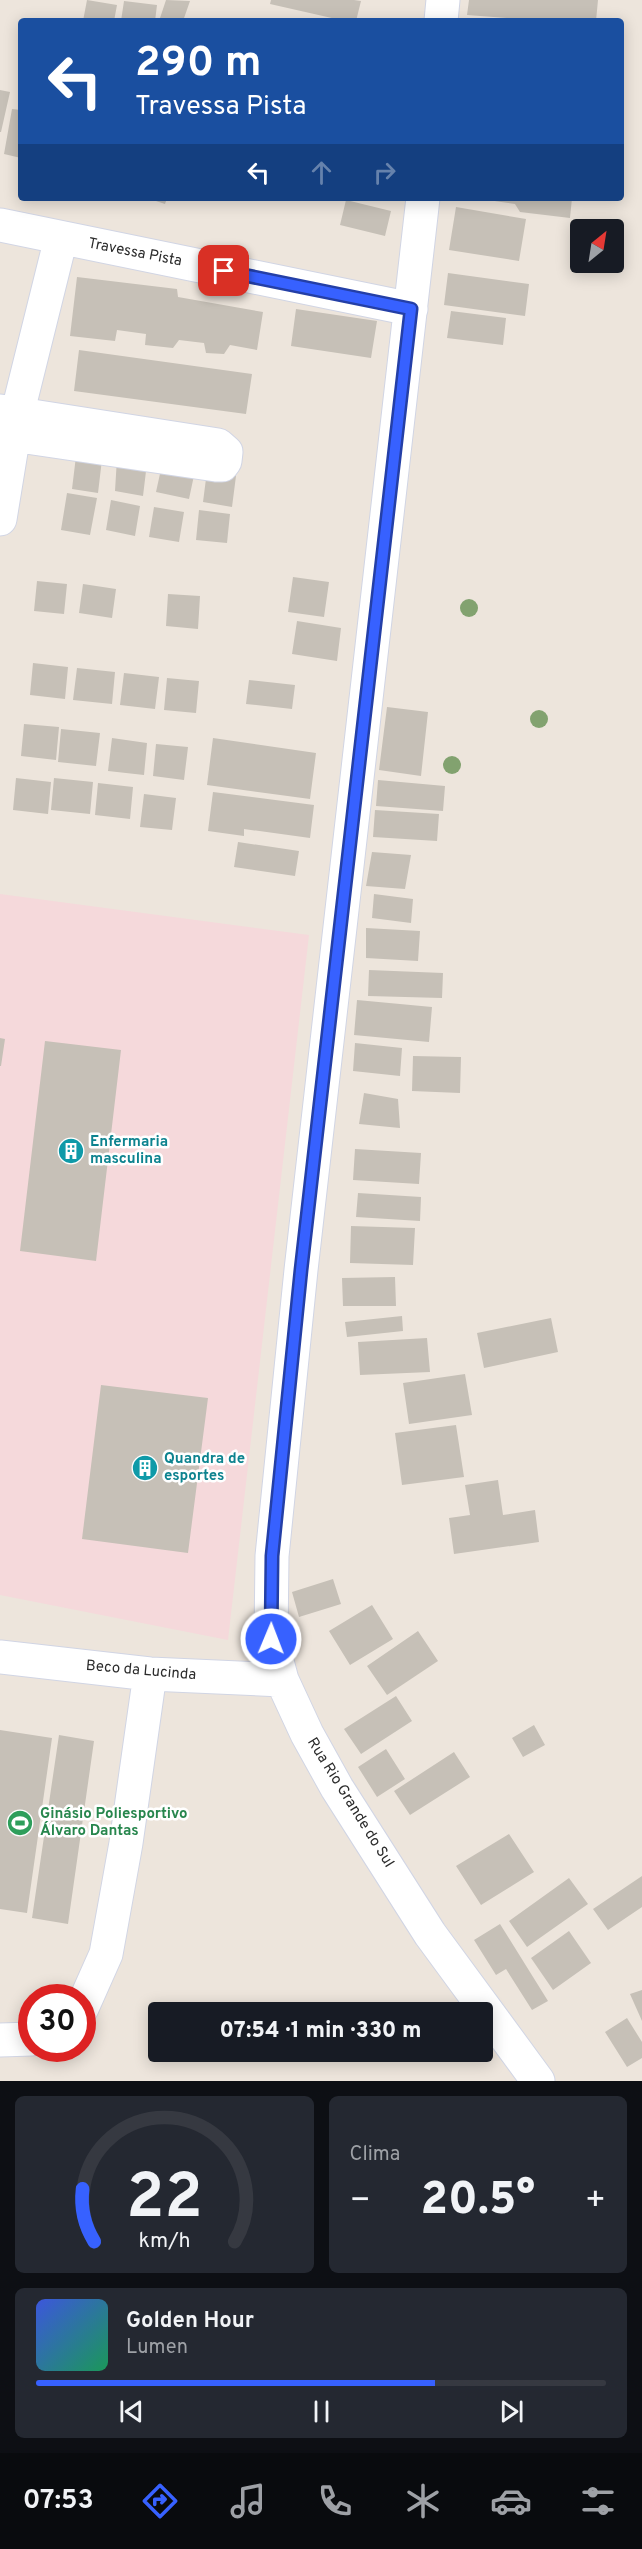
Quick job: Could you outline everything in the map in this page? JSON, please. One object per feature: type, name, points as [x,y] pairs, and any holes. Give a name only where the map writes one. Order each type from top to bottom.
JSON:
[{"type":"street","points":[[441,18],[443,0]]},
{"type":"street","name":"Rua Rio Grande do Sul","points":[[423,201],[301,1270],[272,1556],[271,1639],[282,1680],[307,1734],[337,1788],[430,1934],[538,2081]]},
{"type":"street","name":"Travessa Pista","points":[[0,225],[411,309]]},
{"type":"street","points":[[0,519],[8,423],[60,238]]},
{"type":"street","points":[[8,423],[218,445],[226,453],[225,461],[222,465],[216,465],[8,423]]},
{"type":"street","name":"Beco da Lucinda","points":[[0,1657],[150,1674],[282,1680]]},
{"type":"street","points":[[93,1984],[106,1954],[126,1843],[150,1674]]},
{"type":"street","points":[[0,2040],[18,2039]]},
{"type":"shaded area","points":[[0,894],[309,935],[228,1640],[0,1595]]},
{"type":"building","points":[[87,0],[117,5],[115,18],[84,18]]},
{"type":"building","points":[[166,0],[190,1],[184,18],[160,18]]},
{"type":"building","points":[[271,0],[361,1],[357,18],[332,18],[270,4]]},
{"type":"building","points":[[469,0],[598,0],[596,18],[508,18],[467,15]]},
{"type":"building","points":[[124,1],[157,5],[155,18],[121,18]]},
{"type":"building","points":[[0,90],[10,92],[1,132],[0,132]]},
{"type":"building","points":[[12,109],[18,110],[18,157],[4,154]]},
{"type":"building","points":[[346,201],[391,211],[385,236],[340,225]]},
{"type":"building","points":[[494,201],[572,201],[570,218],[520,212],[515,204]]},
{"type":"building","points":[[456,207],[526,219],[519,261],[449,250]]},
{"type":"building","points":[[448,273],[529,284],[525,316],[444,305]]},
{"type":"building","points":[[77,277],[177,289],[178,297],[263,312],[257,350],[230,345],[224,354],[206,353],[204,343],[179,340],[173,348],[145,345],[146,334],[117,330],[115,341],[70,336]]},
{"type":"building","points":[[296,309],[377,321],[371,358],[291,346]]},
{"type":"building","points":[[451,311],[506,318],[503,345],[447,338]]},
{"type":"building","points":[[79,350],[252,374],[246,414],[74,391]]},
{"type":"building","points":[[77,448],[103,451],[98,493],[72,489]]},
{"type":"building","points":[[117,458],[147,463],[143,496],[115,491]]},
{"type":"building","points":[[163,460],[196,466],[189,499],[156,492]]},
{"type":"building","points":[[207,471],[236,476],[232,507],[203,502]]},
{"type":"building","points":[[67,493],[97,498],[90,535],[61,530]]},
{"type":"building","points":[[111,500],[140,506],[135,536],[106,530]]},
{"type":"building","points":[[154,507],[184,512],[179,542],[149,537]]},
{"type":"building","points":[[199,510],[230,514],[227,543],[196,540]]},
{"type":"building","points":[[293,577],[329,582],[324,617],[288,612]]},
{"type":"building","points":[[37,581],[67,584],[64,614],[34,611]]},
{"type":"building","points":[[83,584],[116,589],[112,618],[79,613]]},
{"type":"building","points":[[168,594],[200,596],[198,629],[166,626]]},
{"type":"building","points":[[297,621],[341,628],[337,661],[292,654]]},
{"type":"building","points":[[33,663],[68,667],[65,699],[30,695]]},
{"type":"building","points":[[77,668],[115,672],[112,704],[73,700]]},
{"type":"building","points":[[124,673],[159,677],[155,709],[120,705]]},
{"type":"building","points":[[167,678],[199,681],[196,713],[164,710]]},
{"type":"building","points":[[249,680],[295,685],[292,709],[246,704]]},
{"type":"building","points":[[387,707],[428,712],[421,776],[379,770]]},
{"type":"building","points":[[24,724],[59,727],[56,760],[21,756]]},
{"type":"building","points":[[61,729],[100,733],[96,766],[58,762]]},
{"type":"building","points":[[112,738],[147,743],[144,775],[108,771]]},
{"type":"building","points":[[213,738],[316,753],[310,799],[207,785]]},
{"type":"building","points":[[156,744],[188,747],[184,780],[153,776]]},
{"type":"building","points":[[16,778],[51,782],[48,814],[13,810]]},
{"type":"building","points":[[54,778],[93,782],[90,814],[51,810]]},
{"type":"building","points":[[378,780],[445,786],[443,811],[376,806]]},
{"type":"building","points":[[98,783],[133,787],[130,819],[95,815]]},
{"type":"building","points":[[213,792],[314,805],[310,838],[244,829],[244,836],[208,831]]},
{"type":"building","points":[[144,794],[176,798],[172,830],[140,827]]},
{"type":"building","points":[[375,810],[439,814],[437,841],[373,837]]},
{"type":"building","points":[[238,842],[299,851],[295,876],[234,867]]},
{"type":"building","points":[[372,852],[411,855],[405,889],[366,886]]},
{"type":"building","points":[[374,894],[413,899],[411,923],[372,918]]},
{"type":"building","points":[[366,928],[420,931],[418,961],[366,958]]},
{"type":"building","points":[[369,970],[443,973],[442,998],[368,996]]},
{"type":"building","points":[[357,1000],[432,1007],[429,1042],[354,1035]]},
{"type":"building","points":[[0,1038],[5,1039],[1,1066],[0,1066]]},
{"type":"building","name":"Enfermaria masculina","points":[[45,1041],[121,1050],[96,1261],[20,1251]]},
{"type":"building","points":[[355,1043],[402,1048],[400,1076],[353,1071]]},
{"type":"building","points":[[413,1056],[461,1057],[460,1093],[412,1091]]},
{"type":"building","points":[[364,1093],[398,1099],[400,1128],[359,1124]]},
{"type":"building","points":[[355,1149],[421,1153],[419,1184],[353,1180]]},
{"type":"building","points":[[358,1193],[421,1197],[420,1221],[356,1217]]},
{"type":"building","points":[[351,1226],[415,1228],[413,1265],[350,1263]]},
{"type":"building","points":[[395,1277],[396,1306],[343,1306],[342,1278]]},
{"type":"building","points":[[402,1316],[403,1331],[347,1337],[345,1322]]},
{"type":"building","points":[[551,1318],[558,1352],[484,1368],[477,1333]]},
{"type":"building","points":[[427,1338],[430,1372],[360,1375],[358,1342]]},
{"type":"building","points":[[465,1374],[472,1415],[409,1424],[403,1383]]},
{"type":"building","name":"Quandra de esportes","points":[[101,1385],[208,1398],[188,1553],[82,1539]]},
{"type":"building","points":[[456,1425],[464,1477],[402,1485],[395,1433]]},
{"type":"building","points":[[498,1480],[503,1515],[535,1510],[539,1542],[454,1554],[449,1518],[470,1515],[465,1485]]},
{"type":"building","points":[[333,1579],[341,1604],[299,1617],[292,1592]]},
{"type":"building","points":[[372,1605],[393,1639],[350,1665],[329,1631]]},
{"type":"building","points":[[418,1631],[438,1661],[387,1695],[367,1666]]},
{"type":"building","points":[[396,1696],[412,1721],[361,1754],[344,1729]]},
{"type":"building","points":[[534,1725],[545,1745],[523,1757],[512,1738]]},
{"type":"building","name":"Ginásio Poliesportivo Álvaro Dantas","points":[[0,1730],[52,1738],[27,1913],[0,1909]]},
{"type":"building","points":[[59,1735],[94,1741],[68,1924],[32,1918]]},
{"type":"building","points":[[386,1749],[405,1779],[377,1797],[358,1767]]},
{"type":"building","points":[[454,1752],[470,1777],[410,1815],[394,1791]]},
{"type":"building","points":[[509,1834],[534,1872],[481,1905],[456,1866]]},
{"type":"building","points":[[642,1876],[642,1907],[608,1930],[593,1909]]},
{"type":"building","points":[[569,1878],[588,1904],[527,1947],[509,1921]]},
{"type":"building","points":[[500,1924],[548,2001],[532,2010],[506,1969],[496,1975],[474,1940]]},
{"type":"building","points":[[569,1931],[591,1963],[553,1990],[531,1958]]},
{"type":"building","points":[[642,1990],[642,2021],[630,1994]]},
{"type":"building","points":[[627,2018],[642,2042],[642,2058],[627,2067],[605,2032]]},
{"type":"place","name":"Enfermaria masculina","points":[[71,1151]]},
{"type":"place","name":"Quandra de esportes","points":[[145,1468]]},
{"type":"place","name":"Ginásio Poliesportivo Álvaro Dantas","points":[[20,1823]]},
{"type":"route","points":[[224,271],[411,309],[301,1270],[272,1556],[271,1639]]}]
